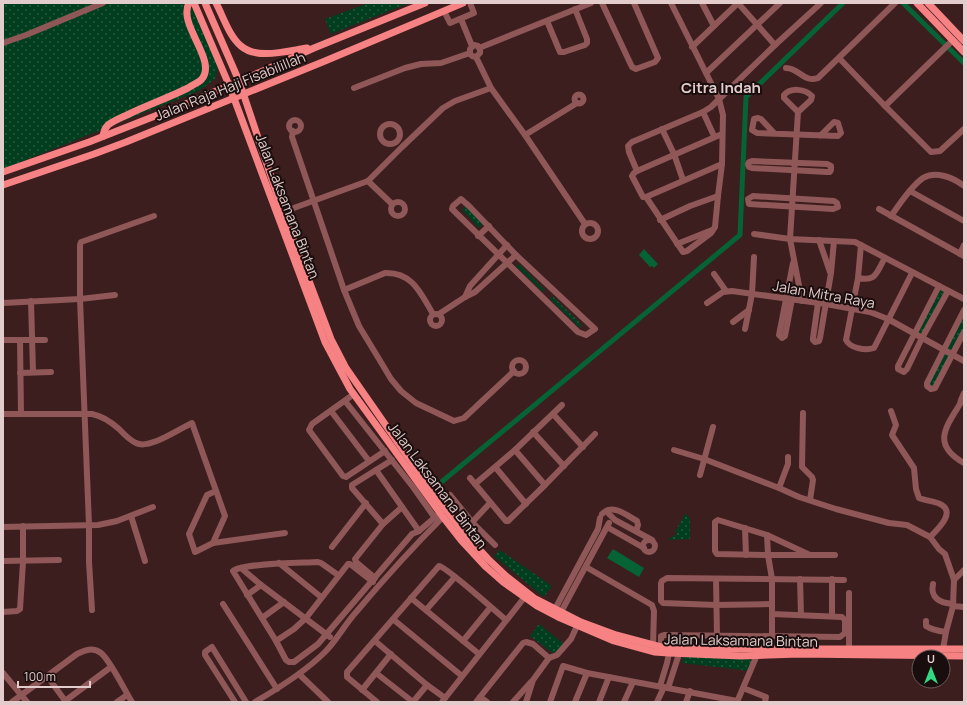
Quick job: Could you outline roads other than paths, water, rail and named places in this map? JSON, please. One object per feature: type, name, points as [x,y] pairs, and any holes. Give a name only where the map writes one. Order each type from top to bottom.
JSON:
[{"type":"main road","points":[[103,136],[104,130],[111,123],[182,90],[198,82],[203,77],[205,73],[205,62],[186,13],[189,3]]},
{"type":"main road","name":"Jalan Laksamana Bintan","points":[[194,3],[229,84],[331,339],[346,368],[428,486],[463,532],[488,559],[527,593],[558,611],[615,638],[657,646],[713,649],[850,649],[964,656]]},
{"type":"main road","name":"Jalan Laksamana Bintan","points":[[205,3],[231,60],[244,94],[281,213],[325,342],[345,381],[416,485],[439,516],[486,567],[503,582],[537,606],[577,626],[654,652],[741,656],[911,651]]},
{"type":"main road","points":[[216,3],[231,34],[240,46],[247,50],[265,54],[314,48]]},
{"type":"main road","name":"Jalan Raja Haji Fisabilillah","points":[[3,172],[103,136],[188,102],[424,3]]},
{"type":"main road","name":"Jalan Raja Haji Fisabilillah","points":[[3,185],[94,154],[244,94],[463,3]]},
{"type":"main road","points":[[917,3],[964,41]]},
{"type":"main road","points":[[928,3],[945,27],[949,44],[964,52]]},
{"type":"main road","name":"Jalan Laksamana Bintan","points":[[951,649],[964,649]]},
{"type":"street","points":[[3,43],[20,38],[103,3]]},
{"type":"street","points":[[444,11],[450,23],[474,13],[470,3]]},
{"type":"street","points":[[472,46],[479,48],[591,3]]},
{"type":"street","points":[[602,3],[632,67],[636,70],[655,62],[658,58],[634,3]]},
{"type":"street","points":[[671,3],[719,99],[723,115],[722,164],[714,229],[711,233],[683,252],[660,220],[646,197],[643,197],[632,176],[637,171],[714,136],[722,134]]},
{"type":"street","points":[[702,3],[714,26]]},
{"type":"street","points":[[692,46],[738,3],[775,45]]},
{"type":"street","points":[[706,73],[780,3]]},
{"type":"street","points":[[637,171],[629,152],[628,146],[632,142],[703,112],[711,107],[820,3]]},
{"type":"street","points":[[786,68],[797,70],[802,76],[812,80],[818,78],[895,3]]},
{"type":"street","points":[[547,21],[560,52],[585,45],[587,43],[587,39],[575,9]]},
{"type":"street","points":[[461,19],[472,46],[470,53]]},
{"type":"street","points":[[885,106],[949,44]]},
{"type":"street","points":[[476,57],[480,53],[479,48]]},
{"type":"street","points":[[470,53],[472,56],[476,57],[491,88],[525,135],[585,224]]},
{"type":"street","points":[[354,88],[405,68],[421,64],[441,63],[470,53]]},
{"type":"street","points":[[839,58],[931,152],[940,151],[964,129]]},
{"type":"street","points":[[281,213],[368,181],[443,108],[455,101],[491,88]]},
{"type":"street","points":[[798,112],[784,98],[785,93],[799,90],[808,92],[812,96],[811,100],[798,112],[791,207],[790,239],[802,301]]},
{"type":"street","points":[[525,135],[577,103]]},
{"type":"street","points":[[703,112],[714,136]]},
{"type":"street","points":[[662,129],[674,154],[683,180]]},
{"type":"street","points":[[293,131],[292,138],[344,290],[359,326],[391,379],[416,403],[454,421],[464,418],[514,371]]},
{"type":"street","points":[[774,133],[820,136]]},
{"type":"street","points":[[397,141],[402,147]]},
{"type":"street","points":[[752,161],[794,163],[830,165],[832,168],[830,172],[752,168],[749,167],[748,164],[752,161]]},
{"type":"street","points":[[646,197],[722,164]]},
{"type":"street","points":[[891,216],[910,191],[923,178],[932,175],[944,176],[964,186]]},
{"type":"street","points":[[368,181],[392,204]]},
{"type":"street","points":[[910,191],[964,221]]},
{"type":"street","points":[[660,220],[690,206],[718,196]]},
{"type":"street","points":[[752,196],[792,199],[834,201],[837,203],[838,207],[833,209],[752,205],[748,204],[747,202],[752,196]]},
{"type":"street","points":[[463,200],[516,255],[595,329],[586,335],[578,332],[478,236],[453,211],[453,206],[463,200]]},
{"type":"street","points":[[879,209],[962,255],[964,245]]},
{"type":"street","points":[[92,610],[88,562],[89,525],[80,299],[81,242],[154,216]]},
{"type":"street","points":[[478,236],[489,226]]},
{"type":"street","points":[[677,244],[714,229]]},
{"type":"street","points":[[754,234],[790,239],[855,242],[964,299]]},
{"type":"street","points":[[819,240],[831,273]]},
{"type":"street","points":[[818,303],[813,338],[815,342],[819,341],[820,338],[831,273],[834,241]]},
{"type":"street","points":[[465,297],[470,286],[508,245]]},
{"type":"street","points":[[861,245],[858,278],[846,340],[850,345],[855,347],[874,348],[912,273]]},
{"type":"street","points":[[344,290],[391,273],[409,280],[414,284],[436,314],[475,292],[516,255]]},
{"type":"street","name":"Jalan Mitra Raya","points":[[754,257],[752,294],[826,304],[870,312],[888,319],[964,361]]},
{"type":"street","points":[[858,278],[866,280],[874,277],[885,258]]},
{"type":"street","points":[[789,299],[780,335],[782,338],[785,336],[789,299],[793,259]]},
{"type":"street","points":[[714,274],[726,290]]},
{"type":"street","points":[[939,286],[898,366],[900,371],[906,371],[948,290]]},
{"type":"street","points":[[543,299],[553,290]]},
{"type":"street","points":[[708,303],[726,290],[752,294],[746,329]]},
{"type":"street","points":[[3,303],[80,299],[114,295]]},
{"type":"street","points":[[31,301],[33,372]]},
{"type":"street","points":[[733,322],[749,310]]},
{"type":"street","points":[[964,310],[927,383],[927,386],[931,389],[935,388],[964,332]]},
{"type":"street","points":[[3,340],[45,340]]},
{"type":"street","points":[[20,340],[21,414]]},
{"type":"street","points":[[20,373],[52,372]]},
{"type":"street","points":[[964,393],[961,400],[962,403],[947,425],[944,434],[945,443],[949,452],[964,463]]},
{"type":"street","points":[[354,394],[312,424],[309,430],[343,476],[348,476],[385,451]]},
{"type":"street","points":[[345,400],[392,460],[416,485]]},
{"type":"street","points":[[475,484],[496,468],[562,405]]},
{"type":"street","points":[[331,411],[369,461]]},
{"type":"street","points":[[891,411],[896,426],[892,435],[914,468],[917,494],[919,498],[940,504],[945,508],[947,514],[941,527],[930,536]]},
{"type":"street","points":[[803,413],[802,467],[813,480],[810,500]]},
{"type":"street","points":[[3,414],[98,415],[110,422],[137,444],[142,445],[148,445],[156,442],[192,423],[225,516],[213,543]]},
{"type":"street","points":[[553,414],[583,447]]},
{"type":"street","points":[[700,475],[713,427]]},
{"type":"street","points":[[533,432],[564,466]]},
{"type":"street","points":[[470,478],[506,521],[526,504],[595,434]]},
{"type":"street","points":[[515,450],[545,485]]},
{"type":"street","points":[[674,450],[704,459],[836,509],[907,525],[930,536],[939,549],[945,554],[954,580],[953,605],[946,632],[944,649]]},
{"type":"street","points":[[779,488],[788,464],[788,457]]},
{"type":"street","points":[[383,524],[352,488],[352,486],[392,460]]},
{"type":"street","points":[[496,468],[526,504]]},
{"type":"street","points":[[376,470],[420,531]]},
{"type":"street","points":[[216,491],[207,494],[189,534],[195,552],[213,543],[285,534]]},
{"type":"street","points":[[450,495],[472,522],[495,545]]},
{"type":"street","points":[[332,547],[366,503]]},
{"type":"street","points":[[463,532],[490,503]]},
{"type":"street","points":[[3,526],[107,524],[153,507]]},
{"type":"street","points":[[374,580],[356,562],[355,559],[383,524],[402,507]]},
{"type":"street","points":[[558,611],[598,529],[601,516],[606,509],[614,508],[637,521],[638,525],[636,531]]},
{"type":"street","points":[[606,513],[610,514],[615,520],[652,540],[656,545],[654,550],[648,552],[608,525],[602,523],[601,516],[606,513]]},
{"type":"street","points":[[558,611],[586,567],[608,525],[611,518],[610,514]]},
{"type":"street","points":[[131,516],[145,561]]},
{"type":"street","points":[[338,575],[318,562],[280,563],[234,569],[233,572],[276,641],[286,660],[288,662],[294,662],[314,648],[327,634],[412,534],[420,531],[439,516]]},
{"type":"street","points":[[259,701],[322,655],[355,613],[419,541],[439,516]]},
{"type":"street","points":[[810,555],[767,535],[716,520],[715,551],[718,554],[768,556],[835,555]]},
{"type":"street","points":[[3,612],[17,611],[20,609],[23,562],[23,526]]},
{"type":"street","points":[[745,528],[746,554]]},
{"type":"street","points":[[767,535],[768,556],[772,579],[772,635]]},
{"type":"street","points":[[644,548],[646,541],[652,540]]},
{"type":"street","points":[[3,561],[23,562],[59,560]]},
{"type":"street","points":[[280,563],[321,597]]},
{"type":"street","points":[[276,641],[306,618],[348,564],[374,580]]},
{"type":"street","points":[[377,702],[346,675],[439,566],[442,566],[506,620]]},
{"type":"street","points":[[586,567],[652,605],[654,611],[657,646]]},
{"type":"street","points":[[241,568],[334,640]]},
{"type":"street","points":[[954,580],[964,570]]},
{"type":"street","points":[[426,610],[455,577]]},
{"type":"street","points":[[772,604],[667,604],[662,603],[661,601],[661,583],[664,579],[844,580]]},
{"type":"street","points":[[713,649],[716,636],[716,579]]},
{"type":"street","points":[[800,579],[801,615]]},
{"type":"street","points":[[832,579],[832,616]]},
{"type":"street","points":[[933,584],[933,594],[937,600],[944,603],[964,606]]},
{"type":"street","points":[[247,595],[261,585]]},
{"type":"street","points":[[850,593],[850,649]]},
{"type":"street","points":[[411,598],[479,654]]},
{"type":"street","points":[[375,641],[443,700],[524,598]]},
{"type":"street","points":[[262,618],[284,602]]},
{"type":"street","points":[[223,604],[277,689]]},
{"type":"street","points":[[463,641],[490,608]]},
{"type":"street","points":[[657,646],[661,636],[664,634],[840,637],[845,633],[845,620],[842,616],[772,614]]},
{"type":"street","points":[[394,620],[462,676]]},
{"type":"street","points":[[926,621],[926,626],[936,631],[946,632]]},
{"type":"street","points":[[513,702],[533,680],[549,658],[555,656],[566,645],[571,639],[577,626]]},
{"type":"street","points":[[476,702],[521,645],[526,642],[532,644],[549,658]]},
{"type":"street","points":[[235,702],[205,655],[205,652],[212,647],[246,702]]},
{"type":"street","points":[[12,702],[77,654],[87,649],[100,652],[132,702]]},
{"type":"street","points":[[664,687],[669,653]]},
{"type":"street","points":[[362,690],[391,654]]},
{"type":"street","points":[[657,702],[679,654]]},
{"type":"street","points":[[550,702],[563,666],[587,673],[690,691],[713,699],[737,701],[757,655]]},
{"type":"street","points":[[47,676],[66,701],[111,667]]},
{"type":"street","points":[[3,673],[27,702]]},
{"type":"street","points":[[376,673],[413,702],[427,685]]},
{"type":"street","points":[[574,702],[587,673]]},
{"type":"street","points":[[298,674],[328,702]]},
{"type":"street","points":[[600,702],[609,677]]},
{"type":"street","points":[[526,702],[533,680]]},
{"type":"street","points":[[624,702],[633,682]]},
{"type":"street","points":[[227,690],[236,685]]},
{"type":"street","points":[[743,688],[766,697],[765,702]]},
{"type":"street","points":[[686,702],[690,691]]},
{"type":"street","points":[[117,702],[127,695]]},
{"type":"street","points":[[480,697],[487,702]]},
{"type":"waterway","points":[[439,484],[740,235],[746,97],[843,3]]},
{"type":"waterway","points":[[903,3],[964,63]]},
{"type":"district","name":"Citra Indah","points":[[721,87]]}]
